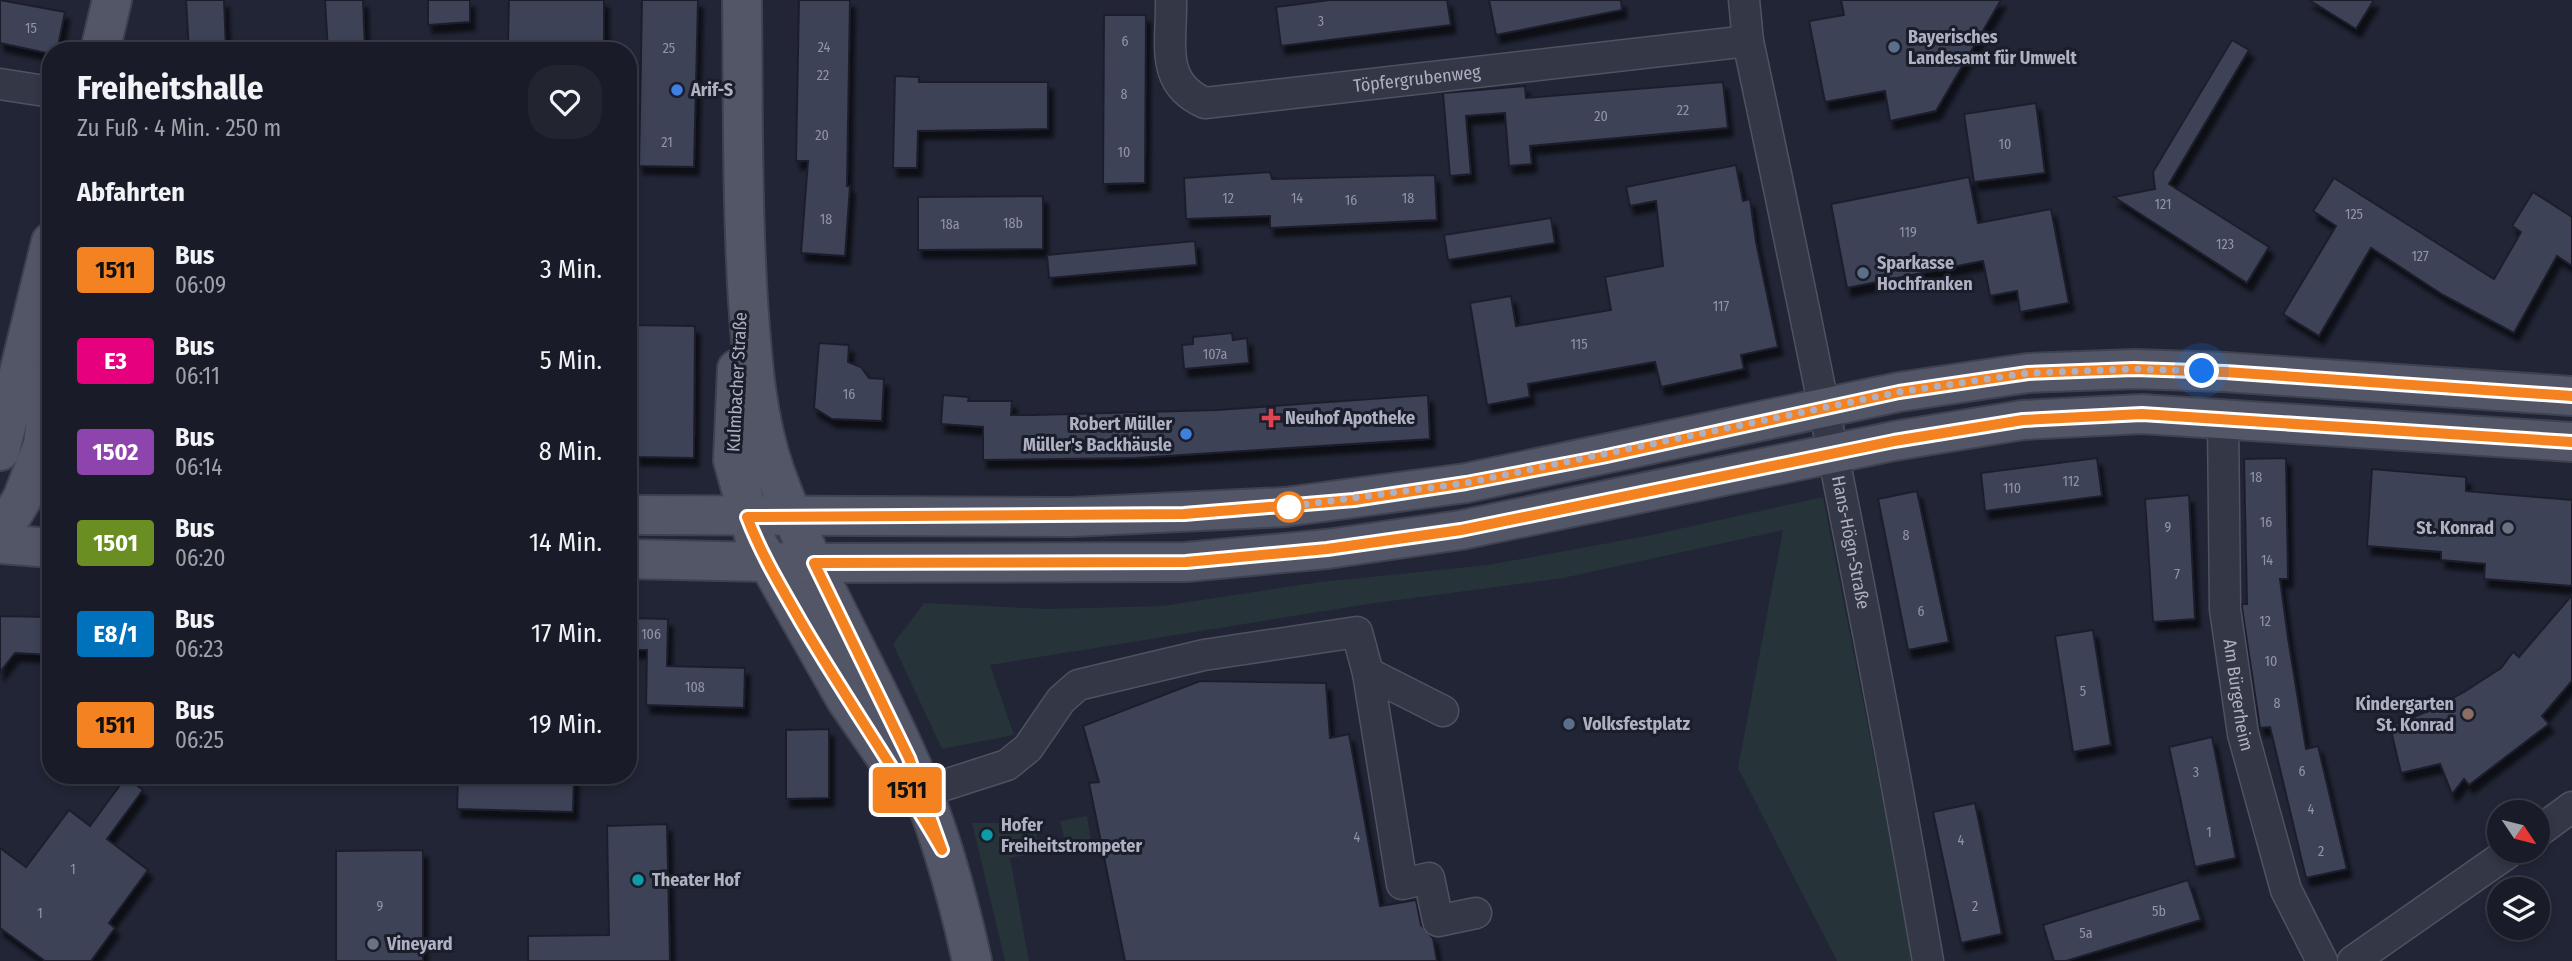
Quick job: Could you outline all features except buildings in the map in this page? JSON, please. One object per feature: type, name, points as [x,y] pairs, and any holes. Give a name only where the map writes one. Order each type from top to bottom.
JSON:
[{"type":"main road","points":[[102,42],[112,0]]},
{"type":"main road","name":"Kulmbacher Straße","points":[[743,0],[744,238],[733,460],[747,517],[766,562],[845,698],[911,796],[942,850]]},
{"type":"main road","name":"Kulmbacher Straße","points":[[744,238],[759,406],[776,473],[814,563],[922,792],[942,850],[972,961]]},
{"type":"main road","points":[[0,451],[42,279]]},
{"type":"main road","points":[[637,515],[1071,517],[1285,507],[1466,483],[1899,392],[2028,373],[2134,369],[2225,372],[2572,396]]},
{"type":"main road","points":[[637,559],[814,563],[1186,562],[1327,549],[1461,530],[1833,453],[2023,420],[2142,414],[2572,442]]},
{"type":"main road","points":[[0,536],[24,498],[42,447]]},
{"type":"main road","points":[[0,544],[42,547]]},
{"type":"street","name":"Töpfergrubenweg","points":[[1171,0],[1172,68],[1177,85],[1188,96],[1205,103],[1748,41]]},
{"type":"street","name":"Hans-Högn-Straße","points":[[1744,0],[1748,41],[1825,407],[1889,737],[1928,961]]},
{"type":"street","points":[[0,84],[42,91]]},
{"type":"street","name":"Am Bürgerheim","points":[[2223,418],[2225,609],[2243,734],[2286,890],[2322,961]]},
{"type":"street","points":[[922,792],[1007,765],[1028,748],[1061,700],[1078,685],[1203,643],[1357,632],[1368,673],[1402,884],[1430,878],[1434,922],[1476,913]]},
{"type":"street","points":[[1368,673],[1443,711]]},
{"type":"street","points":[[2550,823],[2572,807]]},
{"type":"street","points":[[2353,961],[2493,863]]},
{"type":"shaded area","points":[[1823,497],[1914,961],[1837,961],[1738,768],[1783,530],[1563,578],[1368,604],[990,665],[1014,735],[942,749],[893,644],[924,603],[1046,609],[1162,606],[1320,582],[1488,565],[1652,535]]},
{"type":"shaded area","points":[[1087,816],[1091,841],[1066,845],[1060,821]]},
{"type":"shaded area","points":[[972,823],[1035,823],[1039,853],[1010,858],[1029,961],[1005,961]]},
{"type":"bus line","name":"1511","points":[[2572,396],[2225,372],[2134,369],[2028,373],[1899,392],[1602,457],[1466,483],[1354,500],[1184,514],[1071,517],[747,517],[766,562],[845,698],[911,796],[942,850],[909,758],[814,563],[1186,562],[1327,549],[1461,530],[1894,441],[2023,420],[2142,414],[2572,442]]},
{"type":"place","name":"Bayerisches Landesamt für Umwelt","points":[[1894,47]]},
{"type":"place","name":"Arif-S","points":[[677,90]]},
{"type":"place","name":"Sparkasse Hochfranken","points":[[1863,273]]},
{"type":"place","name":"Neuhof Apotheke","points":[[1271,418]]},
{"type":"place","name":"Robert Müller Müller's Backhäusle","points":[[1186,434]]},
{"type":"place","name":"St. Konrad","points":[[2508,528]]},
{"type":"place","name":"Kindergarten St. Konrad","points":[[2468,714]]},
{"type":"place","name":"Volksfestplatz","points":[[1569,724]]},
{"type":"place","name":"Hofer Freiheitstrompeter","points":[[987,835]]},
{"type":"place","name":"Theater Hof","points":[[638,880]]},
{"type":"place","name":"Vineyard","points":[[373,944]]},
{"type":"route","points":[[1289,507],[1285,507],[1466,483],[1602,457],[1899,392],[2028,373],[2134,369],[2202,371]]}]
